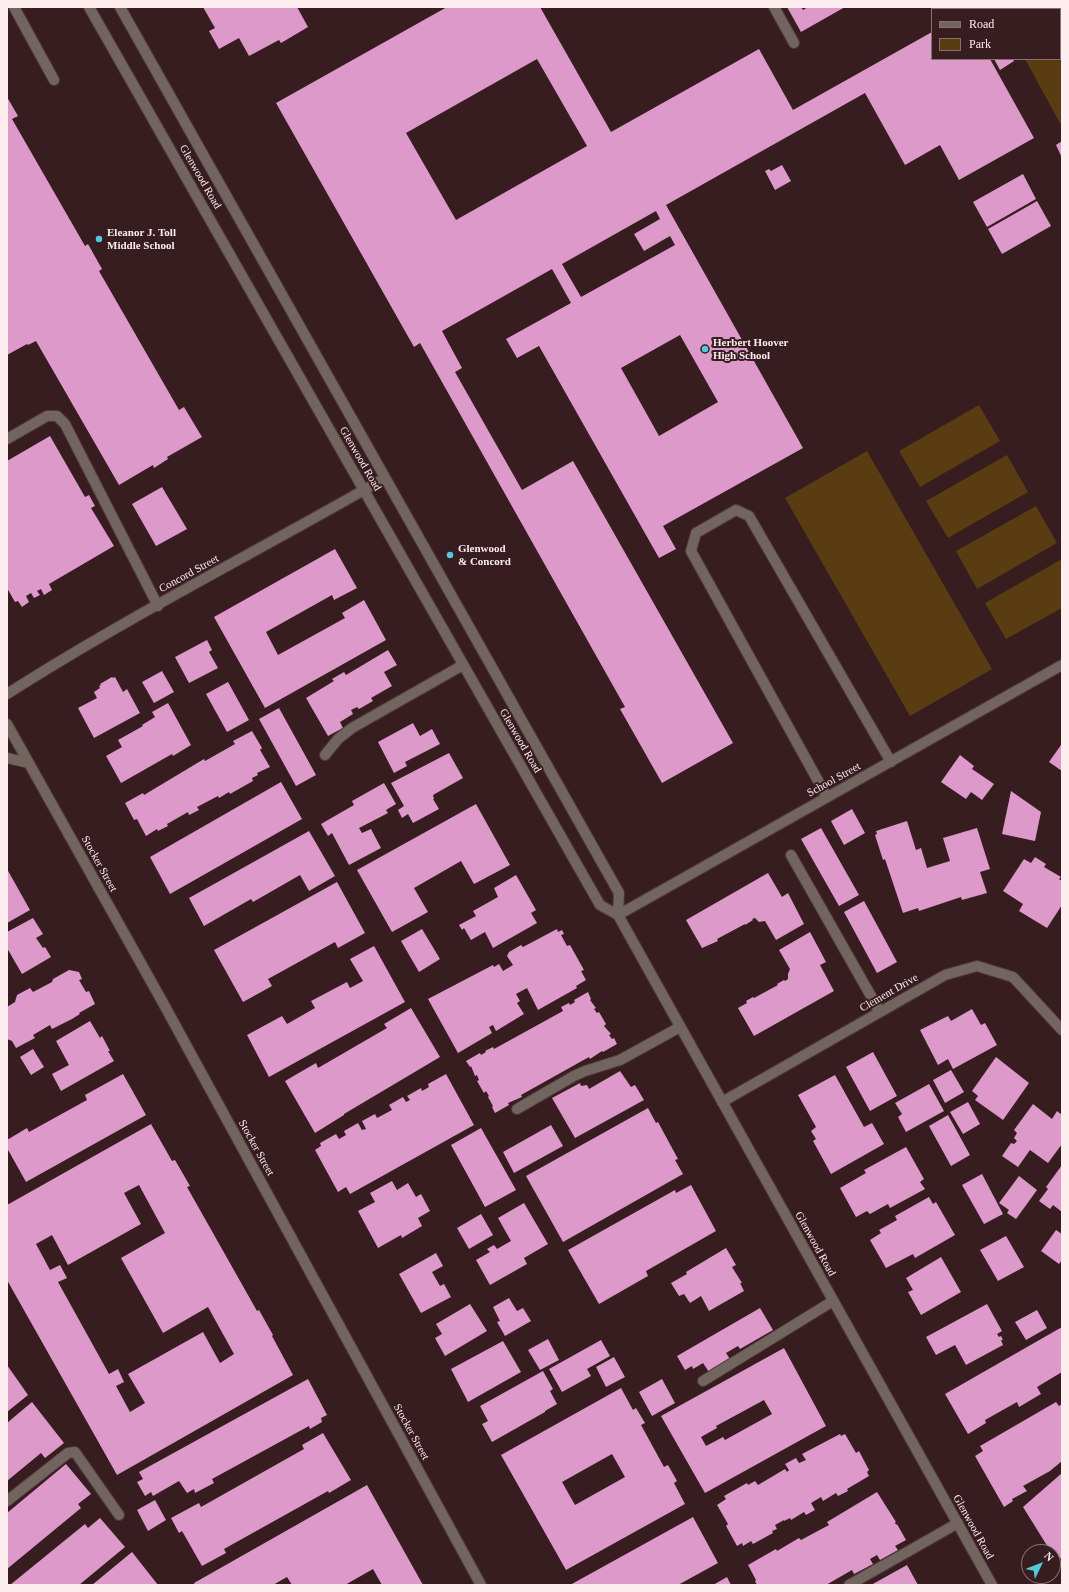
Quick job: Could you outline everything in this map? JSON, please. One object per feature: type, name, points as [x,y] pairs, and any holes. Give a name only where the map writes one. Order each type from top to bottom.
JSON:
[{"type":"street","points":[[14,7],[54,80]]},
{"type":"street","name":"Glenwood Road","points":[[89,7],[600,905],[618,915]]},
{"type":"street","name":"Glenwood Road","points":[[120,7],[619,893],[618,915],[992,1585]]},
{"type":"street","points":[[774,7],[794,43]]},
{"type":"street","points":[[7,438],[47,416],[57,416],[65,424],[158,606]]},
{"type":"street","name":"Concord Street","points":[[7,694],[38,674],[385,478]]},
{"type":"street","points":[[827,797],[690,551],[696,533],[736,510],[749,516],[890,762]]},
{"type":"street","points":[[325,755],[338,739],[352,728],[463,666]]},
{"type":"street","name":"School Street","points":[[618,915],[1062,666]]},
{"type":"street","name":"Stocker Street","points":[[7,724],[162,1001],[481,1585]]},
{"type":"street","points":[[7,758],[29,763]]},
{"type":"street","points":[[791,855],[880,1012]]},
{"type":"street","name":"Clement Drive","points":[[722,1102],[945,975],[977,966],[1012,977],[1062,1030]]},
{"type":"street","points":[[517,1109],[574,1076],[620,1060],[680,1028]]},
{"type":"street","points":[[703,1381],[833,1301]]},
{"type":"street","points":[[7,1501],[68,1453],[75,1452],[119,1515]]},
{"type":"street","points":[[849,1585],[958,1523]]},
{"type":"green space","points":[[1062,7],[1062,127],[1026,60],[1061,60],[1061,8],[1006,8]]},
{"type":"green space","points":[[979,405],[1000,441],[920,487],[899,451]]},
{"type":"green space","points":[[867,451],[992,669],[910,716],[785,498]]},
{"type":"green space","points":[[1007,455],[1028,492],[948,538],[926,501]]},
{"type":"green space","points":[[1036,506],[1057,543],[977,589],[956,551]]},
{"type":"green space","points":[[1062,559],[1062,608],[1006,639],[985,603]]},
{"type":"building","points":[[203,7],[297,7],[308,27],[281,43],[279,40],[249,56],[239,38],[219,49],[209,31],[215,28]]},
{"type":"building","points":[[447,7],[540,7],[611,132],[759,49],[793,110],[931,33],[931,60],[991,60],[1034,138],[959,180],[940,145],[905,165],[865,93],[666,205],[803,448],[663,526],[676,549],[659,558],[539,346],[517,358],[506,339],[571,303],[552,269],[442,331],[462,368],[455,372],[522,490],[573,461],[733,743],[662,783],[620,709],[625,707],[420,343],[414,347],[276,103]],"holes":[[[537,59],[587,146],[456,220],[406,133]],[[656,211],[660,219],[634,234],[644,251],[670,236],[675,245],[581,297],[562,264]],[[680,335],[718,402],[659,436],[621,368]]]},
{"type":"building","points":[[787,7],[801,7],[803,10],[808,7],[845,7],[801,32]]},
{"type":"building","points":[[933,7],[996,8],[934,8]]},
{"type":"building","points":[[995,60],[1014,60],[1014,61],[1000,70]]},
{"type":"building","points":[[7,97],[18,116],[12,119],[85,246],[88,244],[102,269],[99,271],[179,410],[184,407],[202,437],[167,457],[168,459],[154,468],[153,465],[119,485],[36,341],[28,345],[27,344],[7,355]]},
{"type":"building","points":[[1062,141],[1062,158],[1056,145]]},
{"type":"building","points":[[782,165],[791,181],[775,190],[765,171],[769,169],[771,171]]},
{"type":"building","points":[[1023,174],[1036,199],[987,227],[973,202]]},
{"type":"building","points":[[1037,201],[1051,226],[1002,254],[988,229]]},
{"type":"building","points":[[50,436],[85,497],[89,495],[95,506],[91,508],[114,546],[49,584],[52,590],[44,595],[41,589],[37,591],[40,595],[34,598],[31,593],[26,596],[29,602],[22,607],[18,601],[15,602],[7,588],[7,461]]},
{"type":"building","points":[[162,487],[187,529],[156,546],[132,504]]},
{"type":"building","points":[[335,549],[357,588],[334,600],[332,595],[266,632],[278,655],[345,618],[342,613],[364,600],[386,640],[265,708],[214,617]]},
{"type":"building","points":[[207,640],[212,650],[209,652],[218,668],[189,683],[175,657]]},
{"type":"building","points":[[388,650],[397,665],[384,672],[392,686],[371,698],[373,701],[359,709],[357,707],[351,710],[353,714],[340,722],[343,728],[328,736],[306,698],[334,681],[332,679],[344,672],[346,675]]},
{"type":"building","points":[[162,671],[174,692],[154,703],[142,682]]},
{"type":"building","points":[[112,677],[115,677],[123,692],[127,689],[140,713],[94,738],[78,708],[97,698],[94,692],[100,688],[100,684]]},
{"type":"building","points":[[228,682],[249,720],[227,732],[206,694]]},
{"type":"building","points":[[168,703],[191,745],[121,783],[106,756],[122,747],[118,740],[143,726],[142,725],[155,717],[152,712]]},
{"type":"building","points":[[279,708],[316,775],[296,786],[259,719]]},
{"type":"building","points":[[413,723],[420,736],[432,729],[440,744],[405,762],[407,766],[394,773],[378,742]]},
{"type":"building","points":[[252,731],[262,748],[260,750],[270,767],[257,773],[258,775],[252,778],[253,781],[230,794],[229,792],[219,798],[218,796],[197,807],[199,810],[189,815],[188,812],[167,824],[168,826],[158,831],[157,829],[146,836],[137,819],[134,820],[125,803],[143,793],[144,795],[204,759],[205,761],[235,744],[233,741]]},
{"type":"building","points":[[1061,745],[1062,746],[1062,771],[1049,762]]},
{"type":"building","points":[[449,753],[463,778],[433,795],[433,799],[439,809],[413,823],[408,814],[402,818],[398,810],[404,806],[391,783]]},
{"type":"building","points":[[960,755],[974,766],[972,769],[994,784],[982,800],[971,792],[966,799],[941,782]]},
{"type":"building","points":[[281,782],[302,819],[170,894],[150,857]]},
{"type":"building","points":[[384,783],[396,804],[386,810],[388,813],[359,828],[362,833],[371,829],[381,848],[349,865],[332,833],[328,836],[321,824],[354,805],[352,801]]},
{"type":"building","points":[[1011,791],[1041,812],[1035,841],[1002,834]]},
{"type":"building","points":[[476,804],[510,865],[474,884],[461,861],[414,888],[428,912],[392,932],[357,870]]},
{"type":"building","points":[[852,809],[865,833],[844,845],[831,821]]},
{"type":"building","points":[[907,821],[916,850],[921,848],[927,868],[950,861],[943,838],[977,828],[990,869],[980,872],[987,893],[962,900],[961,897],[919,911],[918,908],[903,913],[885,859],[883,860],[875,835],[877,834],[876,831]]},
{"type":"building","points":[[821,828],[859,895],[839,906],[801,839]]},
{"type":"building","points":[[309,831],[335,876],[309,891],[300,875],[253,902],[251,899],[204,926],[189,898]]},
{"type":"building","points":[[1035,857],[1046,864],[1044,867],[1061,877],[1059,879],[1062,881],[1062,905],[1047,928],[1019,911],[1023,904],[1003,891],[1024,859],[1031,863]]},
{"type":"building","points":[[7,869],[30,910],[7,923]]},
{"type":"building","points":[[768,873],[782,897],[788,893],[804,924],[776,940],[765,921],[759,922],[755,918],[745,925],[717,939],[718,941],[702,948],[686,920]]},
{"type":"building","points":[[516,875],[536,910],[531,913],[537,923],[493,948],[485,932],[471,940],[464,928],[462,930],[459,925],[476,916],[473,911],[498,897],[494,888]]},
{"type":"building","points":[[337,882],[365,933],[338,948],[335,942],[268,979],[272,986],[243,1002],[214,950]]},
{"type":"building","points":[[864,901],[897,962],[877,973],[844,912]]},
{"type":"building","points":[[33,918],[43,934],[36,938],[43,948],[45,947],[51,957],[22,974],[7,948],[7,932]]},
{"type":"building","points":[[422,929],[440,959],[419,972],[401,941]]},
{"type":"building","points":[[557,929],[558,932],[562,930],[564,934],[561,935],[567,946],[570,945],[584,970],[581,971],[586,980],[576,986],[577,988],[538,1010],[527,988],[516,994],[520,1001],[517,1003],[524,1014],[496,1031],[493,1025],[489,1027],[492,1033],[458,1053],[428,999],[493,965],[494,967],[499,964],[503,971],[513,965],[507,956],[509,952],[521,945],[523,947]]},
{"type":"building","points":[[810,932],[826,962],[820,965],[834,991],[754,1036],[738,1008],[747,1003],[746,1001],[788,979],[790,969],[779,950]]},
{"type":"building","points":[[374,946],[405,1002],[269,1077],[247,1035],[282,1016],[287,1024],[315,1008],[311,1001],[347,982],[350,988],[363,981],[350,959]]},
{"type":"building","points":[[69,970],[79,972],[82,979],[79,980],[86,992],[89,991],[95,1004],[79,1013],[80,1014],[72,1019],[52,1029],[50,1025],[33,1035],[35,1038],[16,1048],[12,1041],[7,1039],[7,1007],[15,1002],[17,995],[30,988],[33,992],[52,982],[53,979]]},
{"type":"building","points":[[588,992],[591,999],[590,1000],[596,1008],[594,1009],[597,1013],[599,1012],[606,1024],[604,1026],[611,1034],[609,1035],[612,1039],[614,1038],[617,1044],[590,1059],[589,1057],[521,1095],[522,1097],[508,1103],[509,1105],[495,1113],[488,1097],[489,1096],[486,1091],[484,1093],[477,1081],[479,1080],[477,1075],[475,1076],[471,1066],[470,1067],[466,1061],[480,1053],[481,1055],[493,1047],[494,1049],[563,1011],[561,1007],[569,1003],[570,1005],[575,1002],[574,1000]]},
{"type":"building","points":[[411,1008],[440,1057],[315,1133],[285,1081],[316,1063],[318,1068],[387,1028],[384,1024]]},
{"type":"building","points":[[972,1009],[981,1025],[985,1023],[997,1045],[953,1069],[948,1059],[938,1065],[920,1030],[948,1016],[951,1021]]},
{"type":"building","points":[[90,1021],[100,1038],[102,1036],[114,1061],[61,1091],[52,1074],[69,1065],[56,1041]]},
{"type":"building","points":[[33,1049],[44,1067],[31,1075],[20,1057]]},
{"type":"building","points":[[873,1052],[897,1096],[870,1111],[846,1067]]},
{"type":"building","points":[[996,1057],[1029,1083],[1003,1120],[975,1100],[978,1096],[972,1091]]},
{"type":"building","points":[[951,1070],[964,1092],[945,1103],[933,1080]]},
{"type":"building","points":[[620,1071],[631,1087],[635,1085],[644,1100],[575,1138],[552,1098],[580,1083],[581,1086],[587,1085],[589,1089]]},
{"type":"building","points":[[123,1074],[146,1115],[26,1182],[7,1148],[7,1140],[27,1128],[29,1132],[87,1100],[85,1095]]},
{"type":"building","points":[[446,1074],[474,1125],[350,1194],[346,1187],[338,1192],[315,1150],[321,1146],[320,1143],[336,1134],[339,1139],[346,1135],[344,1131],[358,1123],[362,1130],[366,1129],[362,1121],[375,1114],[377,1118],[392,1110],[389,1105],[403,1097],[406,1102],[410,1100],[407,1096],[421,1088],[422,1091],[429,1087],[428,1084]]},
{"type":"building","points":[[835,1075],[864,1127],[872,1123],[884,1144],[831,1174],[813,1141],[816,1139],[811,1131],[816,1127],[798,1095]]},
{"type":"building","points":[[929,1084],[944,1111],[906,1132],[898,1117],[902,1114],[895,1103]]},
{"type":"building","points":[[968,1102],[980,1124],[963,1134],[950,1112]]},
{"type":"building","points":[[1033,1104],[1052,1119],[1057,1111],[1062,1115],[1062,1144],[1048,1163],[1030,1150],[1018,1167],[1002,1156],[1011,1143],[1014,1144],[1017,1141],[1014,1138],[1017,1133],[1014,1130]]},
{"type":"building","points":[[648,1108],[656,1123],[658,1122],[678,1159],[675,1160],[683,1174],[563,1242],[526,1176]]},
{"type":"building","points":[[948,1115],[970,1155],[951,1166],[929,1126]]},
{"type":"building","points":[[151,1124],[172,1161],[175,1160],[190,1186],[187,1187],[257,1311],[259,1310],[293,1375],[117,1475],[7,1280],[7,1205]],"holes":[[[139,1185],[165,1233],[121,1258],[163,1333],[208,1307],[234,1354],[220,1363],[203,1332],[128,1374],[145,1403],[130,1412],[116,1386],[124,1382],[118,1369],[109,1374],[58,1282],[67,1278],[60,1265],[50,1270],[36,1244],[52,1235],[68,1265],[141,1224],[124,1193]]]},
{"type":"building","points":[[551,1125],[563,1146],[514,1173],[503,1152]]},
{"type":"building","points":[[481,1128],[516,1190],[485,1207],[451,1145]]},
{"type":"building","points":[[906,1147],[924,1179],[920,1182],[925,1189],[890,1208],[888,1204],[870,1214],[867,1211],[856,1217],[840,1188],[866,1173],[864,1170]]},
{"type":"building","points":[[1062,1165],[1062,1212],[1053,1205],[1050,1209],[1039,1201],[1048,1189],[1046,1187]]},
{"type":"building","points":[[982,1174],[1003,1214],[984,1224],[962,1185]]},
{"type":"building","points":[[1019,1176],[1037,1190],[1016,1219],[1007,1213],[1009,1210],[999,1203]]},
{"type":"building","points":[[392,1181],[397,1190],[408,1183],[416,1197],[421,1194],[430,1211],[418,1218],[422,1226],[402,1238],[401,1235],[378,1248],[358,1211],[375,1202],[370,1193]]},
{"type":"building","points":[[691,1185],[716,1231],[646,1271],[648,1276],[599,1304],[568,1250],[675,1190],[676,1193]]},
{"type":"building","points":[[929,1197],[933,1204],[936,1202],[955,1235],[915,1258],[913,1254],[886,1268],[870,1240],[881,1233],[879,1230],[897,1220],[895,1216]]},
{"type":"building","points":[[524,1203],[548,1244],[524,1258],[527,1264],[490,1285],[476,1260],[490,1252],[487,1249],[494,1245],[497,1249],[511,1241],[498,1218]]},
{"type":"building","points":[[481,1214],[493,1235],[469,1249],[457,1228]]},
{"type":"building","points":[[1056,1230],[1062,1234],[1062,1260],[1059,1264],[1041,1251]]},
{"type":"building","points":[[1006,1236],[1024,1267],[998,1281],[980,1250]]},
{"type":"building","points":[[726,1248],[736,1265],[732,1267],[742,1283],[740,1283],[744,1291],[709,1311],[701,1296],[690,1303],[684,1294],[679,1296],[671,1283],[687,1274],[686,1272]]},
{"type":"building","points":[[436,1253],[443,1266],[432,1272],[440,1286],[444,1284],[451,1297],[421,1313],[399,1274]]},
{"type":"building","points":[[941,1257],[961,1292],[921,1315],[908,1292],[913,1290],[906,1278]]},
{"type":"building","points":[[509,1298],[517,1311],[523,1308],[531,1321],[505,1336],[497,1322],[500,1321],[493,1307]]},
{"type":"building","points":[[470,1304],[487,1331],[445,1356],[435,1338],[442,1334],[436,1324]]},
{"type":"building","points":[[987,1304],[1002,1331],[997,1334],[999,1337],[1001,1336],[1003,1345],[966,1365],[955,1345],[936,1355],[926,1337]]},
{"type":"building","points":[[760,1308],[773,1330],[740,1349],[738,1346],[726,1353],[730,1359],[709,1372],[703,1363],[693,1369],[692,1366],[685,1370],[677,1356]]},
{"type":"building","points":[[1037,1310],[1047,1328],[1026,1340],[1015,1322]]},
{"type":"building","points":[[1062,1327],[1062,1372],[1037,1387],[1041,1394],[1019,1407],[1017,1402],[985,1420],[986,1423],[968,1434],[945,1394]]},
{"type":"building","points":[[548,1339],[559,1360],[540,1370],[528,1350]]},
{"type":"building","points":[[601,1340],[610,1356],[587,1369],[591,1376],[562,1392],[549,1369]]},
{"type":"building","points":[[503,1341],[521,1372],[468,1402],[451,1369]]},
{"type":"building","points":[[784,1348],[826,1426],[705,1493],[661,1416]],"holes":[[[764,1400],[772,1414],[725,1440],[723,1437],[706,1446],[701,1437],[717,1428],[716,1426]]]},
{"type":"building","points":[[614,1357],[625,1377],[606,1387],[596,1367]]},
{"type":"building","points":[[7,1365],[28,1395],[7,1412]]},
{"type":"building","points":[[543,1371],[553,1389],[550,1391],[557,1404],[492,1442],[482,1424],[488,1421],[480,1406]]},
{"type":"building","points":[[308,1379],[327,1415],[321,1418],[322,1422],[310,1429],[309,1426],[212,1479],[214,1483],[195,1493],[194,1489],[187,1493],[179,1481],[153,1496],[151,1492],[145,1496],[137,1482],[143,1479],[139,1472]]},
{"type":"building","points":[[662,1379],[675,1403],[652,1416],[639,1392]]},
{"type":"building","points":[[621,1388],[633,1410],[636,1408],[645,1423],[641,1425],[664,1467],[668,1465],[677,1481],[674,1483],[685,1504],[566,1570],[501,1455]],"holes":[[[612,1454],[625,1477],[575,1505],[562,1482]]]},
{"type":"building","points":[[32,1402],[64,1443],[45,1458],[41,1453],[7,1481],[7,1423]]},
{"type":"building","points":[[1056,1402],[1059,1406],[1062,1404],[1062,1461],[1050,1471],[1023,1486],[1027,1491],[1012,1499],[1013,1501],[1004,1507],[975,1456],[983,1451],[980,1446]]},
{"type":"building","points":[[323,1433],[351,1480],[329,1493],[328,1491],[224,1549],[226,1553],[202,1566],[182,1531],[179,1533],[171,1518],[199,1503],[201,1507],[304,1449],[302,1445]]},
{"type":"building","points":[[840,1434],[841,1436],[845,1434],[856,1453],[859,1451],[869,1470],[867,1472],[869,1476],[847,1489],[848,1491],[838,1496],[836,1493],[823,1501],[821,1497],[811,1503],[815,1510],[806,1515],[804,1512],[791,1520],[790,1518],[784,1520],[775,1525],[777,1529],[772,1531],[773,1533],[753,1544],[751,1541],[743,1546],[742,1543],[737,1546],[726,1526],[728,1524],[717,1505],[726,1499],[724,1496],[747,1483],[748,1485],[755,1481],[758,1485],[785,1469],[787,1472],[789,1470],[785,1464],[796,1458],[799,1463],[806,1460],[802,1454]]},
{"type":"building","points":[[66,1464],[91,1494],[78,1504],[81,1508],[7,1569],[7,1513]]},
{"type":"building","points":[[1062,1473],[1061,1558],[1061,1544],[1046,1544],[1023,1507]]},
{"type":"building","points":[[367,1485],[423,1585],[382,1585],[373,1569],[345,1585],[292,1585],[287,1577],[273,1585],[195,1585],[194,1583]]},
{"type":"building","points":[[877,1492],[906,1540],[895,1546],[898,1550],[880,1560],[877,1555],[870,1559],[873,1564],[854,1574],[852,1570],[826,1585],[757,1585],[748,1565],[776,1549],[777,1551],[799,1538],[801,1540],[829,1525],[827,1522]]},
{"type":"building","points":[[155,1500],[166,1520],[148,1531],[137,1510]]},
{"type":"building","points":[[693,1517],[718,1563],[678,1585],[570,1585]]},
{"type":"building","points":[[100,1518],[125,1547],[79,1585],[10,1585],[85,1524],[88,1528]]},
{"type":"building","points":[[132,1552],[158,1585],[92,1585]]},
{"type":"building","points":[[907,1565],[918,1585],[871,1585]]},
{"type":"building","points":[[727,1577],[731,1585],[713,1585]]},
{"type":"place","name":"Eleanor J. Toll Middle School","points":[[99,239]]},
{"type":"place","name":"Herbert Hoover High School","points":[[705,349]]},
{"type":"place","name":"Glenwood & Concord","points":[[450,555]]}]
